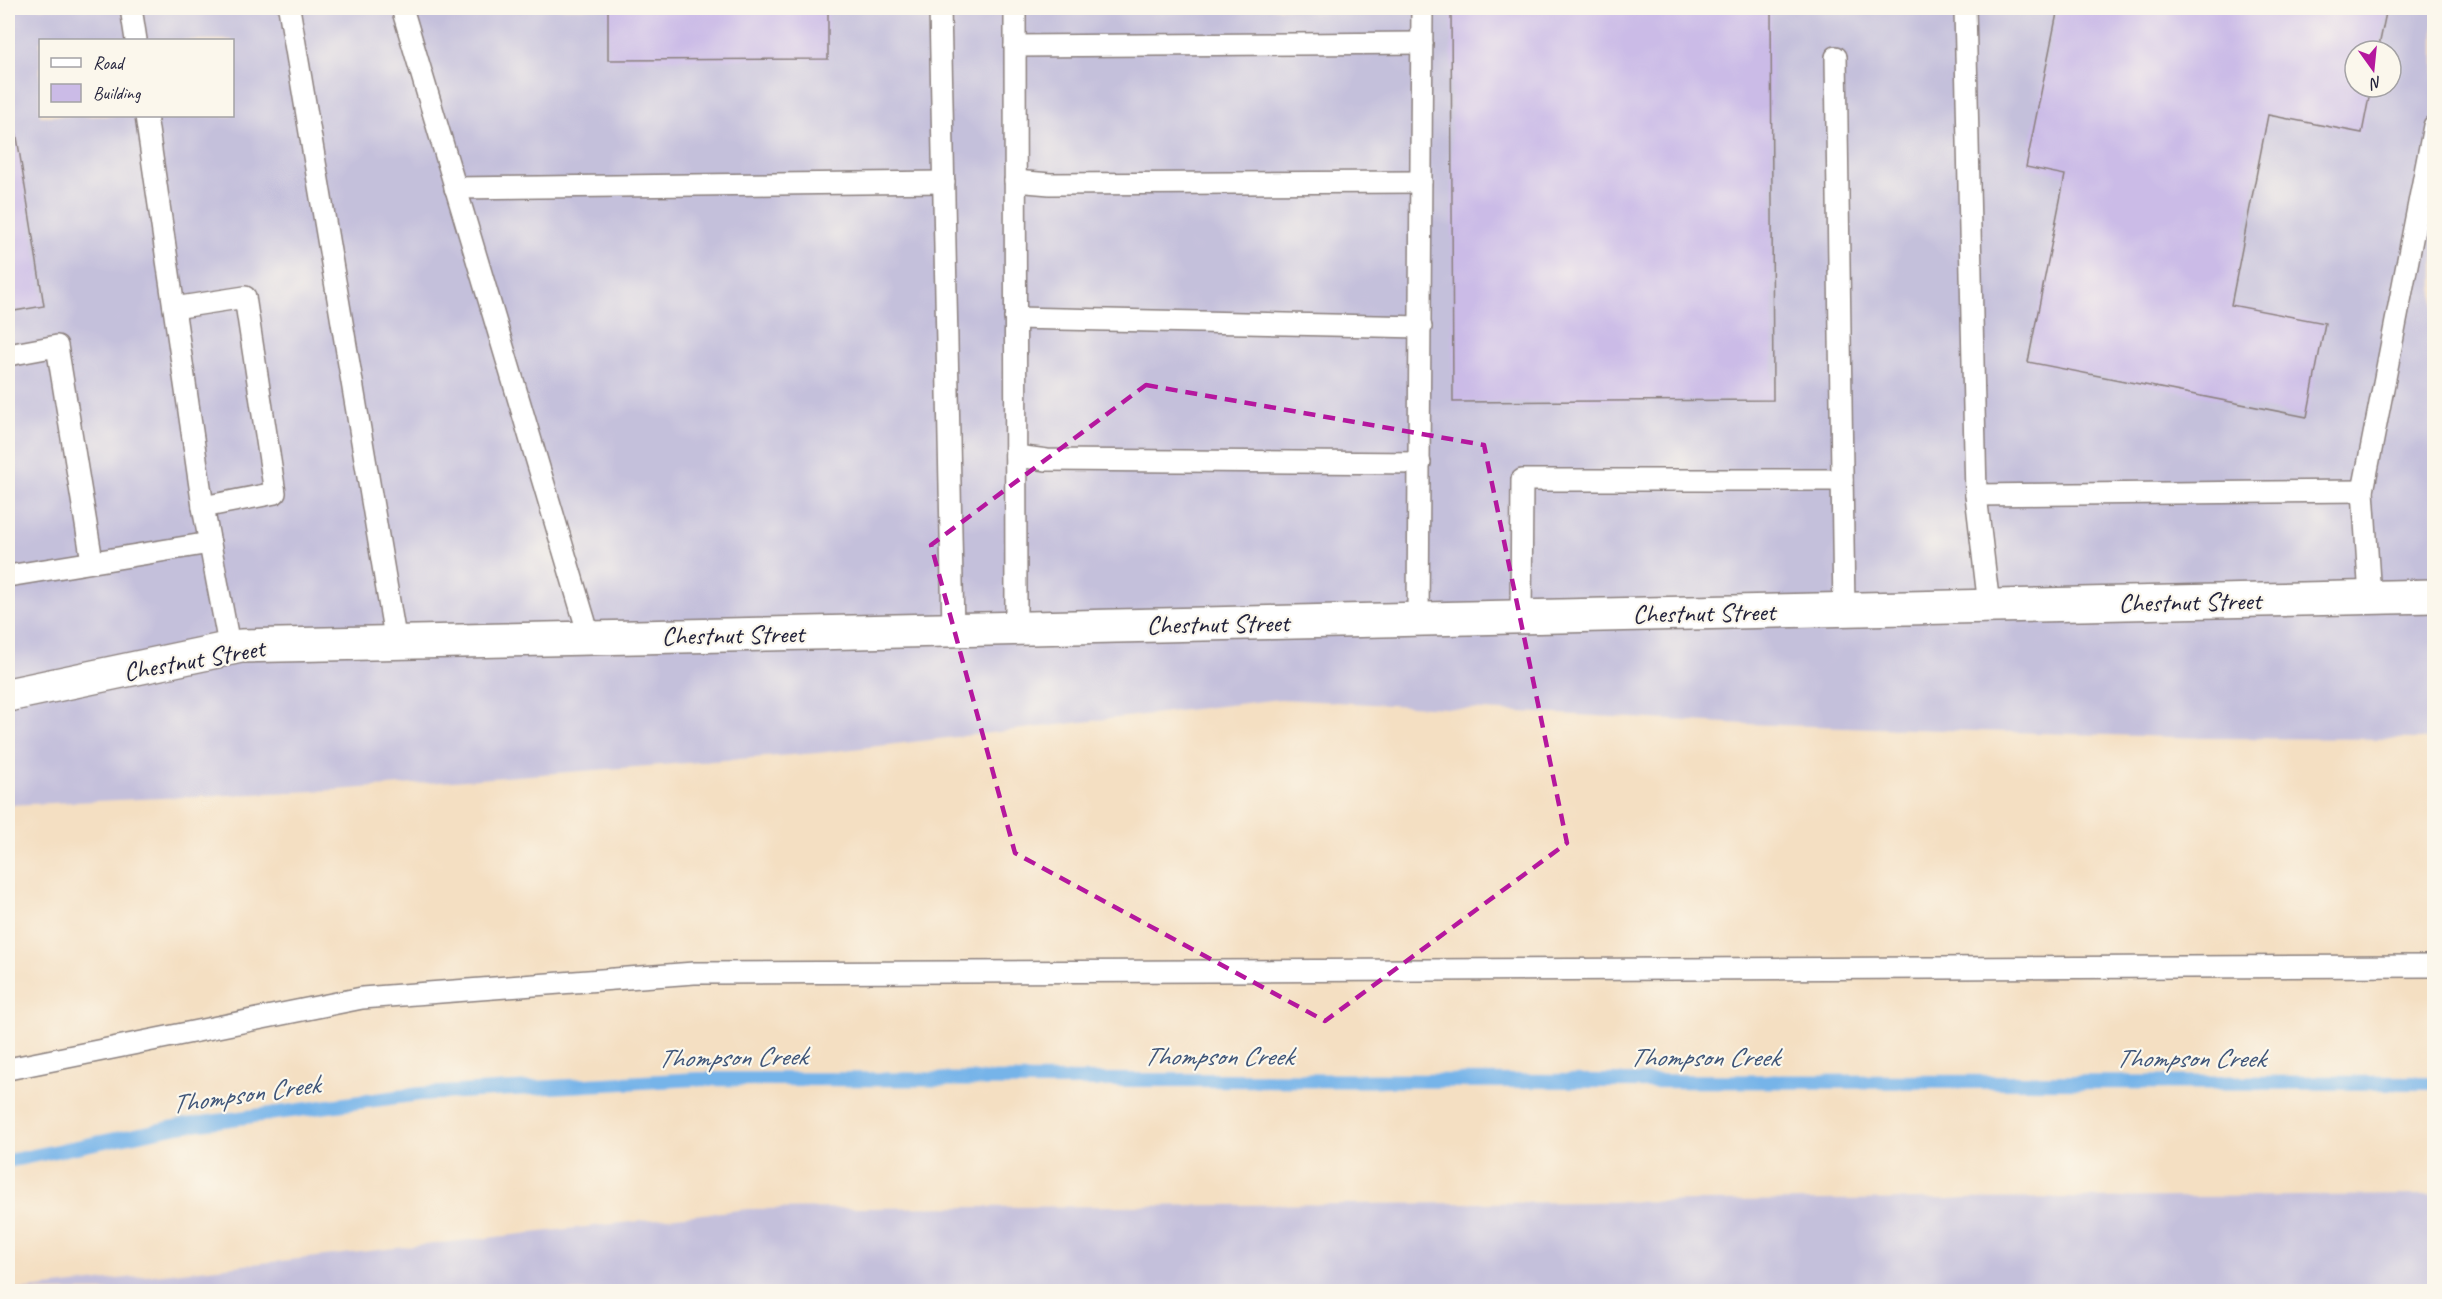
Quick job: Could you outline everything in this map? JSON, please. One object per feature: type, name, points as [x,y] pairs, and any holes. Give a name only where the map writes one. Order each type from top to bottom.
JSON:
[{"type":"street","name":"Chestnut Street","points":[[8,695],[241,646],[2434,596]]},
{"type":"lane","points":[[131,8],[136,39]]},
{"type":"lane","points":[[289,8],[396,643]]},
{"type":"lane","points":[[402,8],[590,639]]},
{"type":"lane","points":[[940,8],[953,630]]},
{"type":"lane","points":[[1016,8],[1016,629]]},
{"type":"lane","points":[[1418,619],[1422,8]]},
{"type":"lane","points":[[1965,8],[1976,495],[1989,606]]},
{"type":"lane","points":[[1015,46],[1422,44]]},
{"type":"lane","points":[[1836,57],[1844,609]]},
{"type":"lane","points":[[146,117],[203,507],[230,650]]},
{"type":"lane","points":[[2370,597],[2363,491],[2434,126]]},
{"type":"lane","points":[[455,188],[944,182]]},
{"type":"lane","points":[[1015,182],[1050,184],[1421,182]]},
{"type":"lane","points":[[174,308],[245,297],[275,493],[203,507]]},
{"type":"lane","points":[[1015,318],[1421,327]]},
{"type":"lane","points":[[8,356],[57,346],[92,561]]},
{"type":"lane","points":[[1016,456],[1047,460],[1420,463]]},
{"type":"lane","points":[[1521,617],[1522,480],[1842,480]]},
{"type":"lane","points":[[1976,495],[2363,491]]},
{"type":"lane","points":[[8,576],[210,543]]},
{"type":"lane","points":[[8,1069],[362,998],[694,973],[2434,966]]},
{"type":"highlighted area","points":[[1146,385],[1484,445],[1567,843],[1325,1021],[1015,853],[931,545]]},
{"type":"shaded area","points":[[8,8],[2434,8],[2434,739],[2207,738],[1745,724],[1280,699],[818,753],[336,790],[8,805]]},
{"type":"shaded area","points":[[2434,1195],[2434,1292],[10,1291],[748,1209]]},
{"type":"building","points":[[608,8],[828,8],[828,59],[608,60]]},
{"type":"building","points":[[1451,8],[1771,8],[1773,400],[1453,402]]},
{"type":"building","points":[[2058,8],[2387,8],[2381,39],[2343,39],[2343,99],[2369,99],[2362,133],[2268,115],[2231,305],[2325,323],[2307,417],[2028,362],[2065,175],[2026,167]]},
{"type":"building","points":[[8,88],[44,306],[8,312]]},
{"type":"waterway","name":"Thompson Creek","points":[[8,1161],[179,1126],[420,1094],[697,1079],[2434,1083]]}]
